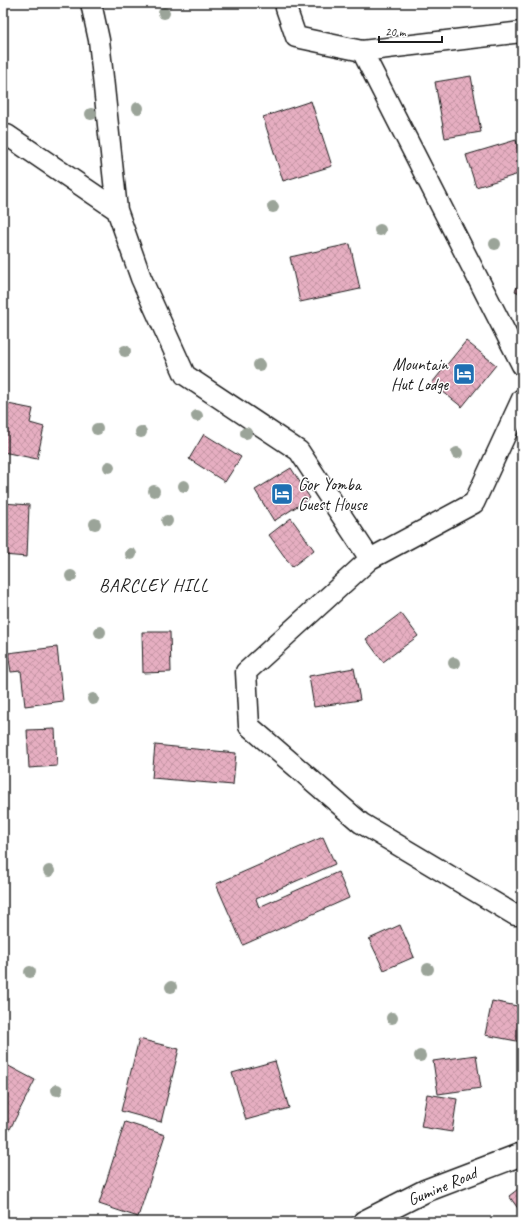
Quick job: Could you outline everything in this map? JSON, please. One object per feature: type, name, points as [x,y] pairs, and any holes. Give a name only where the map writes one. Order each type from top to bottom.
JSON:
[{"type":"main road","name":"Gumine Road","points":[[364,1222],[425,1192],[522,1154]]},
{"type":"street","points":[[91,3],[99,40],[117,210],[141,278],[185,374],[299,451],[370,559]]},
{"type":"street","points":[[288,3],[286,8],[296,37],[362,51],[522,32]]},
{"type":"street","points":[[362,51],[522,365]]},
{"type":"street","points":[[3,136],[7,135],[117,210]]},
{"type":"street","points":[[522,399],[474,503],[370,559],[246,672],[249,726],[361,823],[515,915],[522,912]]},
{"type":"building","points":[[471,76],[481,132],[445,138],[435,82]]},
{"type":"building","points":[[311,101],[332,166],[283,181],[263,117]]},
{"type":"building","points":[[516,140],[522,162],[522,173],[476,187],[466,155]]},
{"type":"building","points":[[350,244],[360,289],[300,302],[290,257]]},
{"type":"building","points":[[522,278],[522,294],[515,291]]},
{"type":"building","name":"Mountain Hut Lodge","points":[[466,341],[496,365],[462,407],[432,383]]},
{"type":"building","points":[[3,403],[33,409],[30,423],[44,427],[37,459],[3,452]]},
{"type":"building","points":[[204,434],[241,457],[225,482],[189,459]]},
{"type":"building","name":"Gor Yomba Guest House","points":[[291,468],[310,498],[274,521],[255,490]]},
{"type":"building","points":[[3,503],[29,505],[27,557],[3,555]]},
{"type":"building","points":[[291,518],[314,550],[292,567],[269,535]]},
{"type":"building","points":[[401,613],[418,636],[383,662],[366,639]]},
{"type":"building","points":[[142,632],[170,632],[171,672],[143,673]]},
{"type":"building","points":[[57,647],[63,701],[25,706],[21,671],[11,672],[8,653]]},
{"type":"building","points":[[354,668],[360,700],[314,707],[309,676]]},
{"type":"building","points":[[55,729],[57,766],[29,768],[27,730]]},
{"type":"building","points":[[155,745],[236,753],[233,785],[152,778]]},
{"type":"building","points":[[323,837],[335,864],[256,899],[259,907],[338,872],[349,898],[243,945],[216,884]]},
{"type":"building","points":[[400,925],[414,957],[384,970],[369,939]]},
{"type":"building","points":[[492,1001],[522,1007],[522,1042],[485,1035]]},
{"type":"building","points":[[139,1039],[179,1049],[161,1122],[121,1111]]},
{"type":"building","points":[[476,1055],[481,1088],[438,1094],[433,1061]]},
{"type":"building","points":[[275,1061],[289,1108],[246,1120],[232,1073]]},
{"type":"building","points":[[3,1063],[35,1080],[10,1129],[3,1126]]},
{"type":"building","points":[[427,1094],[457,1099],[452,1132],[421,1127]]},
{"type":"building","points":[[125,1122],[165,1135],[138,1217],[99,1204]]},
{"type":"building","points":[[522,1186],[522,1214],[509,1196]]},
{"type":"place","name":"Mountain Hut Lodge","points":[[464,374]]},
{"type":"place","name":"Gor Yomba Guest House","points":[[282,494]]},
{"type":"district","name":"BARCLEY HILL","points":[[154,585]]}]
